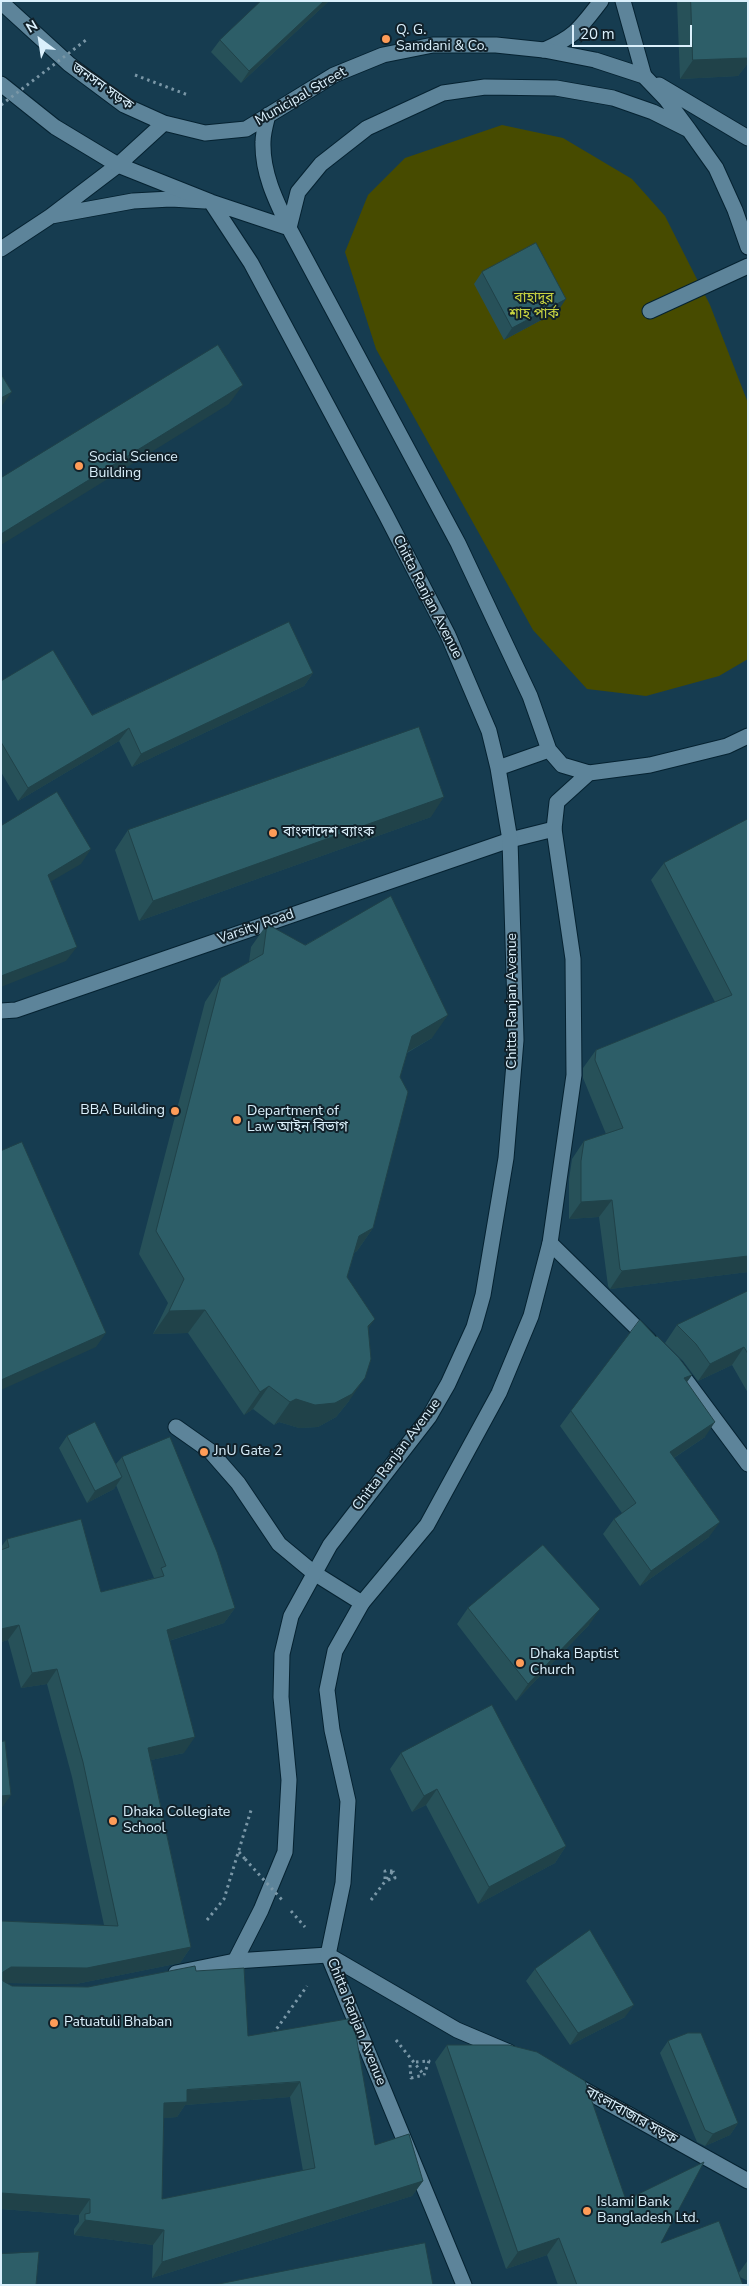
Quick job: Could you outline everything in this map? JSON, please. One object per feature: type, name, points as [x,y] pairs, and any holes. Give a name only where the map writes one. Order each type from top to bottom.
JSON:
[{"type":"main road","points":[[544,50],[567,40],[585,23],[601,1]]},
{"type":"main road","points":[[623,1],[644,76]]},
{"type":"main road","name":"জনসন সড়ক","points":[[1,2],[69,64],[124,105],[164,123]]},
{"type":"main road","name":"Municipal Street","points":[[164,123],[205,134],[246,129],[334,75],[382,55],[433,45],[496,45],[544,50],[595,60],[644,76],[748,138]]},
{"type":"main road","name":"Municipal Street","points":[[644,76],[666,99],[716,168],[748,247]]},
{"type":"main road","points":[[1,84],[55,127],[118,165],[211,202],[289,228]]},
{"type":"main road","points":[[289,228],[298,192],[321,164],[367,128],[443,93],[485,87],[556,88],[614,98],[653,112],[689,130]]},
{"type":"main road","points":[[268,115],[263,141],[265,166],[271,189],[289,228],[458,544],[526,688],[549,750],[562,765],[589,773],[650,765],[726,746],[748,736]]},
{"type":"main road","points":[[1,249],[51,216],[118,165],[164,123]]},
{"type":"main road","points":[[51,216],[133,201],[171,199],[211,202]]},
{"type":"main road","name":"Chitta Ranjan Avenue","points":[[211,202],[251,263],[448,635],[489,731],[498,768],[510,840],[516,1040],[506,1158],[483,1295],[474,1327],[448,1384],[429,1417],[330,1545],[291,1616],[282,1654],[282,1696],[289,1780],[285,1852],[261,1910],[235,1961]]},
{"type":"main road","points":[[650,311],[748,266]]},
{"type":"main road","points":[[498,768],[549,750]]},
{"type":"main road","name":"Chitta Ranjan Avenue","points":[[464,2285],[328,1955],[343,1883],[348,1801],[332,1730],[327,1690],[335,1650],[362,1602],[427,1525],[498,1393],[531,1316],[550,1244],[574,1075],[573,959],[554,829],[557,802],[589,773]]},
{"type":"main road","name":"Varsity Road","points":[[1,1011],[16,1010],[510,840],[554,829]]},
{"type":"main road","points":[[550,1244],[676,1367],[748,1464]]},
{"type":"main road","points":[[176,1427],[210,1451],[238,1482],[279,1544],[314,1573],[362,1602]]},
{"type":"main road","points":[[161,1976],[235,1961],[328,1955],[456,2030],[520,2056]]},
{"type":"main road","name":"বাংলাবাজার সড়ক","points":[[556,2073],[748,2182]]},
{"type":"path","points":[[1,105],[86,40],[93,45]]},
{"type":"path","points":[[128,72],[188,95]]},
{"type":"path","points":[[207,1920],[224,1900],[252,1808]]},
{"type":"path","points":[[238,1852],[283,1901]]},
{"type":"path","points":[[272,2036],[328,1955]]},
{"type":"path","points":[[410,2065],[411,2078],[424,2075],[429,2061],[416,2062]]},
{"type":"green space","name":"বাহাদুর শাহ পার্ক","points":[[502,125],[563,138],[632,179],[665,216],[710,305],[748,403],[748,659],[719,676],[646,696],[587,689],[533,630],[376,349],[345,252],[368,195],[405,158]]},
{"type":"building","points":[[261,1],[324,1],[249,71],[220,40]]},
{"type":"building","points":[[691,1],[748,1],[748,58],[693,60]]},
{"type":"building","points":[[536,243],[566,299],[512,328],[482,272]]},
{"type":"building","points":[[218,345],[243,385],[1,534],[1,478]]},
{"type":"building","points":[[1,374],[12,392],[1,398]]},
{"type":"building","points":[[289,622],[313,673],[141,754],[129,728],[28,788],[1,742],[1,681],[53,650],[92,715]]},
{"type":"building","name":"বাংলাদেশ ব্যাংক","points":[[419,727],[444,797],[153,901],[128,830]]},
{"type":"building","points":[[57,792],[91,849],[48,875],[77,947],[1,976],[1,826]]},
{"type":"building","points":[[748,819],[748,1256],[622,1271],[620,1269],[612,1200],[581,1202],[581,1161],[584,1141],[623,1128],[595,1060],[596,1050],[732,995],[664,863]]},
{"type":"building","points":[[391,896],[448,1015],[412,1036],[400,1077],[408,1092],[373,1228],[359,1236],[347,1277],[375,1319],[368,1326],[371,1359],[365,1378],[352,1394],[335,1403],[315,1405],[296,1399],[290,1402],[269,1386],[260,1392],[205,1310],[169,1311],[184,1279],[156,1231],[221,978],[263,954],[267,924],[305,945]]},
{"type":"building","points":[[22,1142],[106,1333],[1,1380],[1,1151]]},
{"type":"building","points":[[748,1291],[748,1354],[744,1347],[710,1364],[696,1344],[677,1325]]},
{"type":"building","points":[[640,1320],[679,1358],[692,1375],[684,1378],[715,1422],[670,1452],[720,1522],[651,1571],[614,1519],[636,1503],[571,1411]]},
{"type":"building","points":[[95,1422],[122,1477],[95,1491],[67,1436]]},
{"type":"building","points":[[170,1437],[217,1552],[235,1608],[167,1630],[195,1737],[148,1748],[191,1947],[87,1968],[11,1967],[3,1972],[3,1981],[12,1986],[88,1987],[195,1966],[196,1971],[244,1968],[248,2036],[353,2018],[375,2145],[409,2134],[423,2181],[162,2262],[164,2230],[85,2220],[85,2214],[90,2213],[90,2199],[1,2193],[1,1921],[118,1926],[83,1762],[57,1669],[32,1673],[19,1625],[1,1629],[1,1550],[9,1547],[7,1539],[81,1519],[101,1592],[164,1576],[161,1568],[166,1566],[122,1457]],"holes":[[[300,2082],[315,2168],[162,2199],[164,2103],[187,2102],[187,2090]]]},
{"type":"building","name":"Dhaka Baptist Church","points":[[543,1545],[600,1609],[528,1684],[468,1608]]},
{"type":"building","points":[[492,1705],[566,1846],[489,1887],[437,1789],[424,1796],[401,1753]]},
{"type":"building","points":[[5,1741],[11,1795],[1,1796],[1,1742]]},
{"type":"building","points":[[590,1930],[634,2005],[578,2033],[535,1969]]},
{"type":"building","points":[[688,2033],[701,2033],[738,2123],[713,2134],[705,2130],[668,2041]]},
{"type":"building","points":[[447,2045],[509,2045],[537,2052],[585,2081],[626,2200],[704,2162],[661,2243],[719,2221],[743,2285],[577,2285],[559,2238],[518,2252]]},
{"type":"building","points":[[425,2243],[433,2285],[214,2285]]},
{"type":"building","points":[[39,2252],[36,2285],[1,2285],[1,2254]]},
{"type":"place","name":"Q. G. Samdani & Co.","points":[[386,39]]},
{"type":"place","name":"Social Science Building","points":[[79,466]]},
{"type":"place","name":"বাংলাদেশ ব্যাংক","points":[[273,833]]},
{"type":"place","name":"BBA Building","points":[[175,1111]]},
{"type":"place","name":"Department of Law আইন বিভাগ","points":[[237,1120]]},
{"type":"place","name":"JnU Gate 2","points":[[204,1452]]},
{"type":"place","name":"Dhaka Baptist Church","points":[[520,1663]]},
{"type":"place","name":"Dhaka Collegiate School","points":[[113,1821]]},
{"type":"place","name":"Patuatuli Bhaban","points":[[54,2023]]},
{"type":"place","name":"Islami Bank Bangladesh Ltd.","points":[[587,2211]]}]
